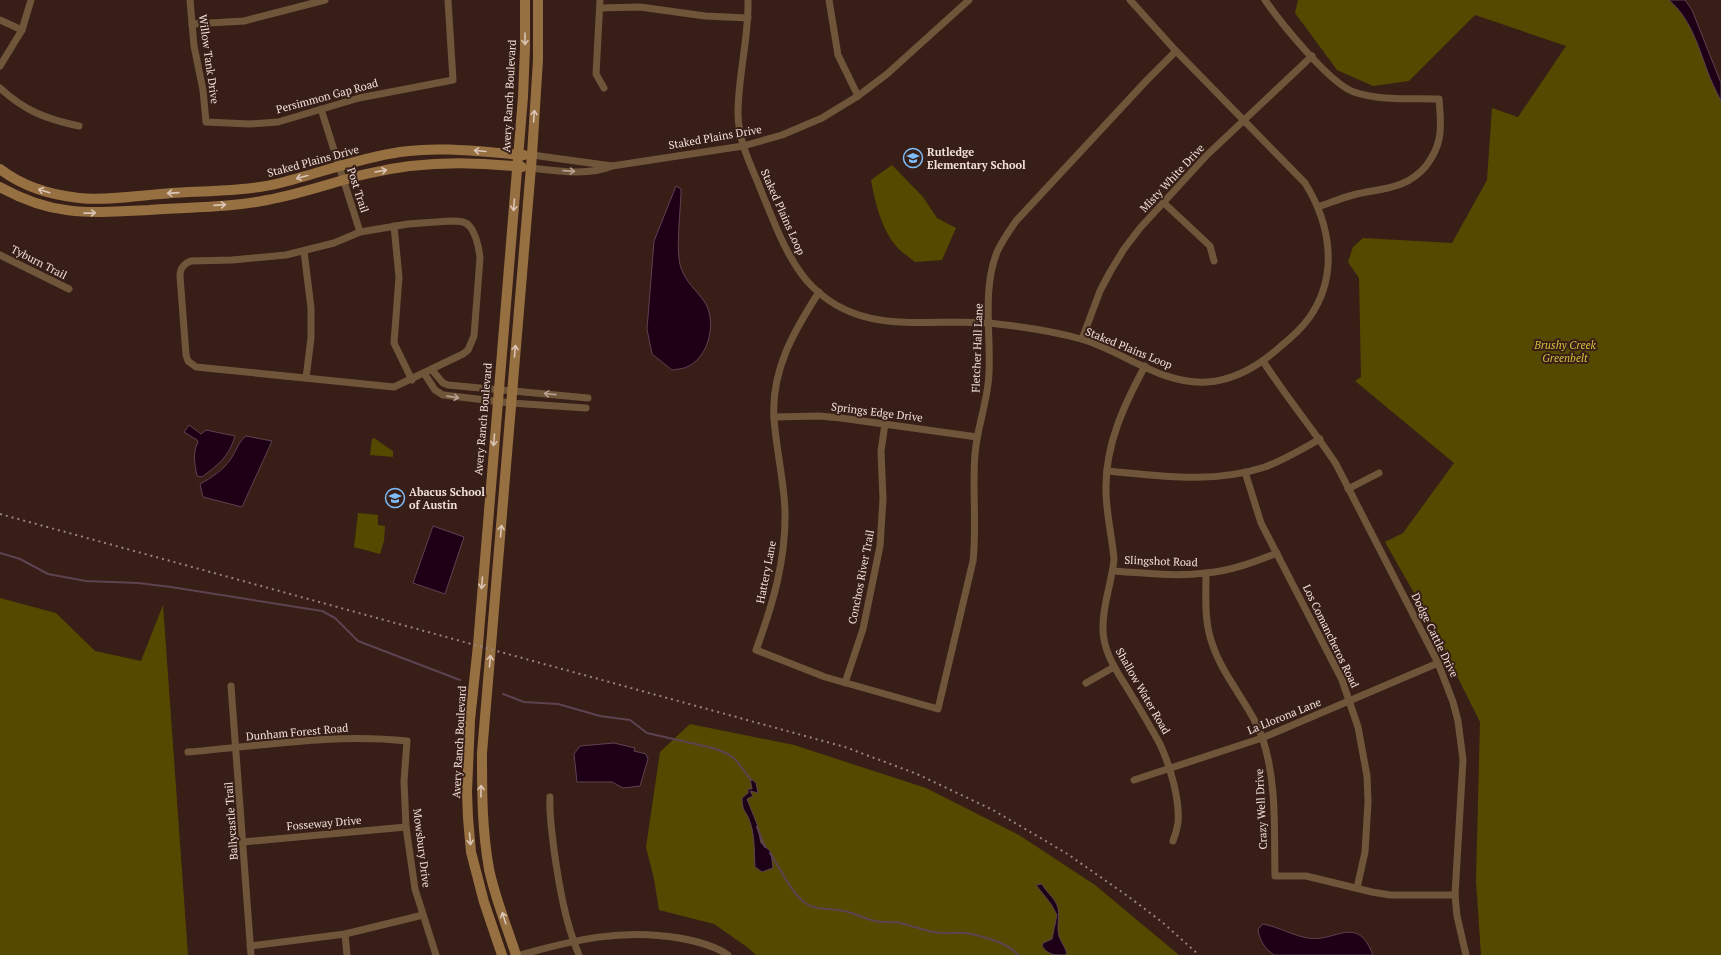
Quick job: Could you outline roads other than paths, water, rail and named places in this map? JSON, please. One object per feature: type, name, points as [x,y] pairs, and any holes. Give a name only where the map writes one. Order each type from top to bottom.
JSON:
[{"type":"main road","name":"Avery Ranch Boulevard","points":[[502,955],[484,902],[471,852],[467,792],[470,720],[478,645],[518,154],[525,48],[524,0]]},
{"type":"main road","points":[[516,955],[490,871],[484,839],[481,802],[482,753],[532,155],[536,87],[538,0]]},
{"type":"main road","name":"Staked Plains Drive","points":[[0,169],[22,182],[44,191],[80,198],[107,198],[279,184],[380,155],[420,150],[460,149],[532,155]]},
{"type":"main road","name":"Staked Plains Drive","points":[[0,188],[17,197],[69,212],[108,212],[242,204],[301,193],[367,173],[424,164],[463,163],[530,168]]},
{"type":"street","points":[[0,66],[22,30],[31,0]]},
{"type":"street","name":"Willow Tank Drive","points":[[190,0],[194,46],[203,90],[206,122]]},
{"type":"street","points":[[192,24],[244,21],[321,0]]},
{"type":"street","name":"Persimmon Gap Road","points":[[206,122],[250,124],[278,122],[359,98],[453,80],[448,0]]},
{"type":"street","points":[[600,0],[596,74],[604,88]]},
{"type":"street","name":"Staked Plains Loop","points":[[748,0],[748,18],[738,109],[739,127],[743,146],[788,253],[801,273],[819,292],[831,301],[855,314],[879,321],[904,323],[988,323],[1082,339],[1178,380],[1205,382],[1233,377],[1246,372],[1263,361],[1295,333],[1309,317],[1323,290],[1329,259],[1326,229],[1318,207],[1305,183],[1176,51],[1130,0]]},
{"type":"street","points":[[829,0],[838,55],[858,96]]},
{"type":"street","name":"Staked Plains Drive","points":[[530,168],[583,172],[601,170],[612,166],[743,146],[767,140],[794,130],[822,118],[858,96],[887,74],[969,0]]},
{"type":"street","points":[[1265,0],[1332,79],[1352,92],[1374,97],[1439,99],[1441,125],[1439,139],[1435,152],[1419,173],[1408,182],[1352,196],[1318,207]]},
{"type":"street","points":[[600,8],[640,7],[704,16],[748,18]]},
{"type":"street","points":[[0,20],[22,30]]},
{"type":"street","name":"Fletcher Hall Lane","points":[[938,709],[974,561],[976,538],[974,471],[977,437],[988,392],[988,323],[992,268],[997,253],[1004,237],[1016,221],[1176,51]]},
{"type":"street","name":"Misty White Drive","points":[[1082,339],[1100,291],[1124,249],[1140,228],[1207,155],[1312,56]]},
{"type":"street","points":[[0,88],[24,108],[50,119],[79,126]]},
{"type":"street","name":"Post Trail","points":[[321,109],[360,232]]},
{"type":"street","name":"Staked Plains Drive","points":[[532,155],[612,166]]},
{"type":"street","points":[[1164,203],[1210,246],[1214,261]]},
{"type":"street","points":[[426,222],[464,222],[472,229],[480,258],[474,336],[468,350],[463,354],[412,380],[394,387],[196,367],[191,365],[186,355],[180,271],[182,266],[190,261],[261,258],[304,251],[334,243],[360,232],[394,226],[426,222]]},
{"type":"street","points":[[394,226],[399,277],[394,343],[412,380]]},
{"type":"street","points":[[304,251],[311,308],[311,338],[306,378]]},
{"type":"street","name":"Tyburn Trail","points":[[0,255],[69,289]]},
{"type":"street","name":"Hattery Lane","points":[[819,292],[794,332],[786,349],[776,386],[774,417],[784,489],[785,511],[783,558],[771,610],[756,650],[845,683],[938,709]]},
{"type":"street","name":"Dodge Cattle Drive","points":[[1263,361],[1336,464],[1438,663],[1453,702],[1458,722],[1463,760],[1455,895],[1466,955]]},
{"type":"street","name":"Shallow Water Road","points":[[1145,366],[1121,413],[1114,434],[1107,471],[1106,489],[1113,545],[1113,571],[1104,607],[1103,627],[1105,645],[1114,667],[1160,744],[1169,768],[1178,813],[1178,825],[1173,841]]},
{"type":"street","points":[[432,370],[443,383],[448,385],[588,398]]},
{"type":"street","points":[[424,373],[435,390],[443,395],[586,408]]},
{"type":"street","name":"Springs Edge Drive","points":[[774,417],[819,416],[977,437]]},
{"type":"street","name":"Conchos River Trail","points":[[845,683],[863,629],[880,546],[883,499],[881,450],[885,424]]},
{"type":"street","points":[[1107,471],[1190,478],[1228,476],[1266,466],[1286,458],[1320,440]]},
{"type":"street","name":"Los Comancheros Road","points":[[1245,472],[1261,523],[1324,642],[1350,700],[1363,749],[1367,776],[1365,852],[1357,888]]},
{"type":"street","points":[[1348,489],[1379,473]]},
{"type":"street","name":"Slingshot Road","points":[[1113,571],[1206,574],[1244,565],[1277,553]]},
{"type":"street","name":"Crazy Well Drive","points":[[1206,574],[1208,630],[1212,644],[1262,738],[1270,769],[1275,876],[1306,876],[1390,895],[1455,895]]},
{"type":"street","name":"La Llorona Lane","points":[[1134,780],[1262,738],[1438,663]]},
{"type":"street","points":[[1086,683],[1114,667]]},
{"type":"street","name":"Ballycastle Trail","points":[[231,686],[237,748],[251,955]]},
{"type":"street","name":"Dunham Forest Road","points":[[188,752],[347,738],[380,738],[407,741]]},
{"type":"street","name":"Mowsbury Drive","points":[[407,741],[404,781],[406,827],[415,889],[436,955]]},
{"type":"street","points":[[550,797],[549,812],[558,880],[573,940],[579,955]]},
{"type":"street","name":"Fosseway Drive","points":[[243,842],[406,827]]},
{"type":"street","points":[[250,946],[345,934],[423,915]]},
{"type":"street","points":[[345,934],[347,955]]},
{"type":"street","points":[[520,955],[573,940],[615,935],[657,934],[693,941],[719,949],[728,955]]},
{"type":"waterway","points":[[0,553],[20,559],[48,574],[86,581],[138,583],[171,587],[322,611],[335,618],[358,641],[460,680]]},
{"type":"waterway","points":[[503,694],[524,702],[558,704],[600,716],[630,720],[647,733],[713,748],[726,753],[735,759],[751,780]]},
{"type":"waterway","points":[[757,827],[765,847]]},
{"type":"waterway","points":[[770,853],[795,894],[809,906],[844,911],[878,922],[894,922],[936,932],[965,933],[979,936],[1001,943],[1013,950],[1018,955]]},
{"type":"railway","points":[[0,514],[845,747],[917,774],[993,810],[1066,853],[1129,897],[1162,922],[1199,955]]},
{"type":"place","name":"Rutledge Elementary School","points":[[913,158]]},
{"type":"place","name":"Abacus School of Austin","points":[[395,498]]},
{"type":"park label","name":"Brushy Creek Greenbelt","points":[[1565,351]]}]
